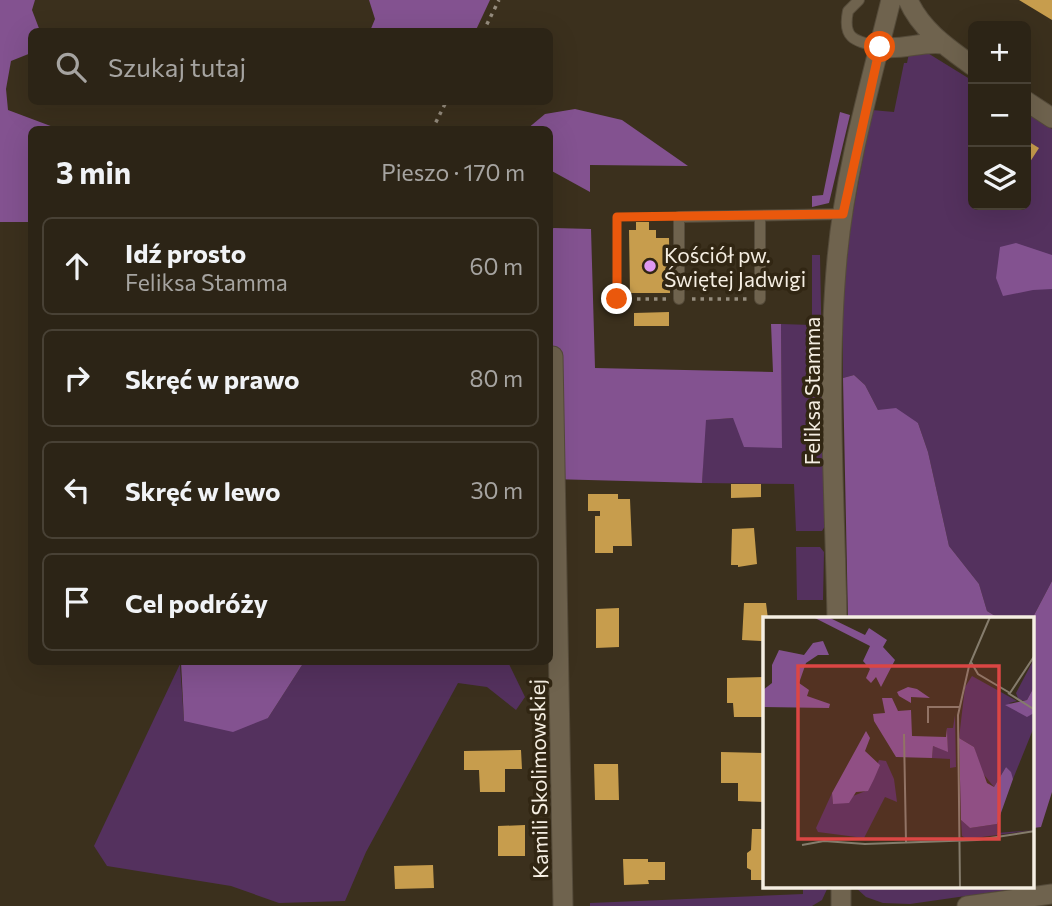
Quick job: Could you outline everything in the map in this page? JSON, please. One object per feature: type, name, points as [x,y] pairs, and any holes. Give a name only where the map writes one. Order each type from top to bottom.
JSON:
[{"type":"street","name":"Feliksa Stamma","points":[[836,617],[833,378],[835,291],[843,214],[891,0]]},
{"type":"street","points":[[908,0],[916,15],[943,44],[968,62]]},
{"type":"street","points":[[880,47],[899,49],[926,43],[943,44]]},
{"type":"street","points":[[1031,104],[1052,118]]},
{"type":"street","name":"Kamili Skolimowskiej","points":[[554,356],[563,906]]},
{"type":"street","points":[[841,888],[841,906]]},
{"type":"street","points":[[967,906],[1052,894]]},
{"type":"lane","points":[[859,0],[848,11],[847,31],[859,42],[880,47]]},
{"type":"lane","points":[[678,299],[679,217],[843,214]]},
{"type":"lane","points":[[760,216],[760,299]]},
{"type":"path","points":[[485,28],[499,0]]},
{"type":"path","points":[[434,126],[444,105]]},
{"type":"path","points":[[679,217],[617,217],[617,299],[760,299]]},
{"type":"shaded area","points":[[0,0],[35,0],[32,10],[39,28],[28,28],[28,54],[11,61],[6,89],[8,110],[51,126],[28,126],[28,222],[0,222]]},
{"type":"shaded area","points":[[369,0],[490,0],[477,28],[371,28],[375,19]]},
{"type":"shaded area","points":[[926,52],[968,78],[968,210],[1031,210],[1031,116],[1052,129],[1052,581],[1033,617],[997,617],[987,611],[979,584],[949,546],[928,452],[918,423],[878,410],[865,385],[854,375],[843,378],[843,295],[851,223],[872,110],[894,112],[904,63],[907,63],[909,53]]},
{"type":"shaded area","points":[[575,109],[622,120],[688,166],[590,165],[590,192],[553,172],[553,126],[531,126],[545,114]]},
{"type":"shaded area","points":[[840,112],[850,115],[829,203],[812,207],[812,196],[823,195]]},
{"type":"shaded area","points":[[553,228],[591,229],[595,368],[773,372],[771,324],[781,324],[782,448],[744,447],[733,418],[706,420],[702,483],[553,479]]},
{"type":"shaded area","points":[[1016,243],[1052,255],[1052,289],[1003,296],[996,278],[1000,247]]},
{"type":"shaded area","points":[[812,255],[820,255],[825,526],[822,531],[796,531],[794,484],[702,483],[705,420],[733,418],[782,448],[781,324],[812,325]]},
{"type":"shaded area","points":[[854,375],[865,385],[878,410],[896,408],[918,423],[928,452],[949,546],[979,584],[987,611],[997,617],[848,617],[843,378]]},
{"type":"shaded area","points":[[796,547],[820,547],[824,552],[823,600],[797,600]]},
{"type":"shaded area","points":[[1052,581],[1052,792],[1041,827],[1034,828],[1034,617]]},
{"type":"shaded area","points":[[180,665],[184,721],[268,718],[302,665],[509,665],[525,697],[516,710],[487,687],[458,683],[366,852],[345,901],[279,903],[231,886],[107,866],[94,846]]},
{"type":"shaded area","points":[[181,665],[302,665],[268,718],[233,732],[184,721]]},
{"type":"shaded area","points":[[803,888],[828,888],[822,900],[812,906],[590,906],[590,903],[803,894]]},
{"type":"shaded area","points":[[856,888],[1022,888],[910,904],[883,903],[866,897]]},
{"type":"building","points":[[1019,0],[1052,0],[1052,20]]},
{"type":"building","points":[[1031,143],[1039,148],[1031,160]]},
{"type":"building","name":"Kościół pw. Świętej Jadwigi","points":[[636,222],[649,222],[649,230],[656,230],[656,238],[669,238],[670,293],[630,293],[629,230],[636,230]]},
{"type":"building","points":[[669,312],[669,326],[634,326],[634,313]]},
{"type":"building","points":[[731,484],[761,484],[761,497],[731,498]]},
{"type":"building","points":[[588,494],[618,494],[618,499],[630,499],[632,546],[613,546],[613,553],[595,553],[595,516],[600,516],[600,511],[588,511]]},
{"type":"building","points":[[754,528],[757,564],[738,567],[731,565],[732,529]]},
{"type":"building","points":[[744,603],[766,603],[768,617],[763,617],[763,640],[742,640]]},
{"type":"building","points":[[619,608],[619,647],[596,648],[596,609]]},
{"type":"building","points":[[763,677],[763,717],[734,717],[733,703],[727,703],[727,678]]},
{"type":"building","points":[[521,750],[522,769],[505,769],[505,792],[480,792],[479,770],[464,770],[464,751]]},
{"type":"building","points":[[721,752],[763,753],[763,802],[738,801],[738,783],[721,783]]},
{"type":"building","points":[[594,764],[618,764],[619,800],[595,800]]},
{"type":"building","points":[[525,825],[525,856],[498,856],[498,826]]},
{"type":"building","points":[[752,829],[763,829],[763,880],[751,880],[751,870],[747,868],[747,853],[751,850]]},
{"type":"building","points":[[623,859],[665,862],[665,880],[624,885]]},
{"type":"building","points":[[433,865],[434,888],[395,889],[394,866]]},
{"type":"place","name":"Kościół pw. Świętej Jadwigi","points":[[650,266]]},
{"type":"route","points":[[617,299],[617,217],[843,214],[880,47]]}]
